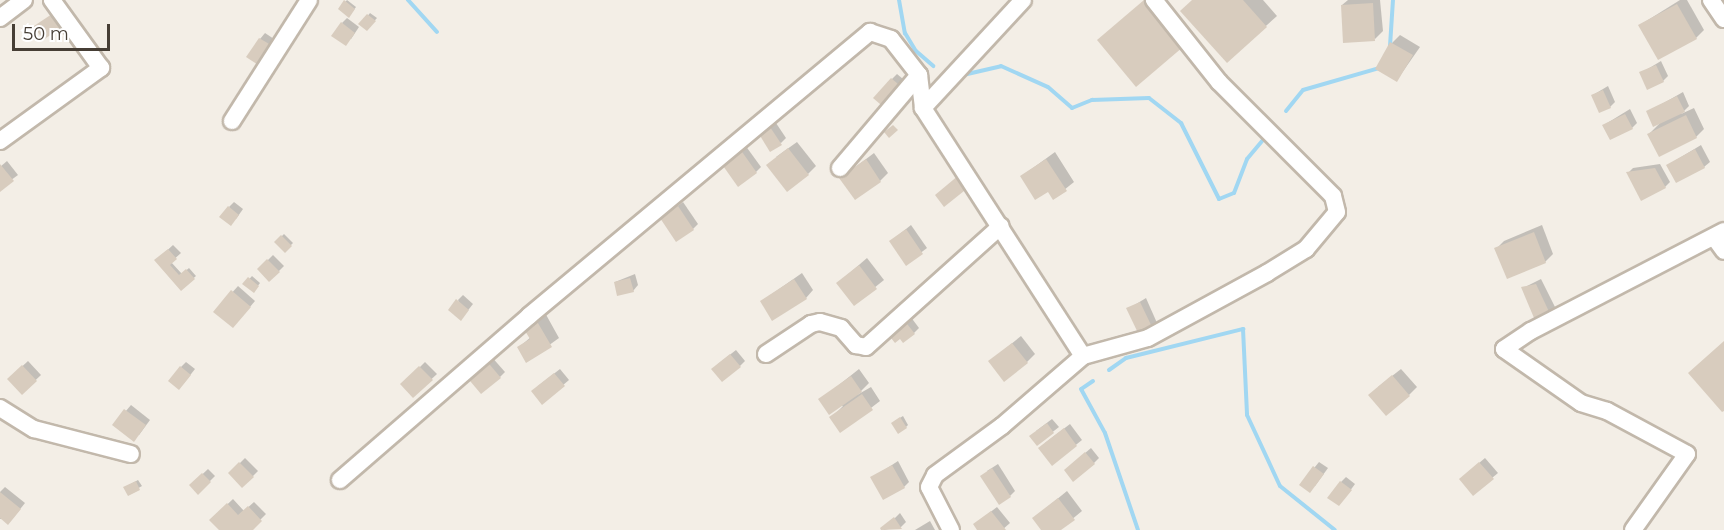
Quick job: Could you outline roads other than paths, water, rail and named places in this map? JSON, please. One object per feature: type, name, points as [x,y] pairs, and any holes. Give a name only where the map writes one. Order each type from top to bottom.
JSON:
[{"type":"street","points":[[0,18],[24,0]]},
{"type":"street","points":[[0,141],[101,68],[52,0]]},
{"type":"street","points":[[232,121],[309,0]]},
{"type":"street","points":[[923,108],[1023,0]]},
{"type":"street","points":[[951,530],[931,494],[930,479],[1002,426],[1083,356],[1148,338],[1267,273],[1306,249],[1337,212],[1333,196],[1219,82],[1154,0]]},
{"type":"street","points":[[1711,0],[1724,19]]},
{"type":"street","points":[[340,480],[860,36],[870,32],[884,34],[919,75],[923,108],[1083,356]]},
{"type":"street","points":[[840,168],[919,75]]},
{"type":"street","points":[[766,354],[811,324],[820,322],[841,328],[856,345],[866,347],[1001,226]]},
{"type":"street","points":[[1633,530],[1688,454],[1607,411],[1581,403],[1504,349],[1531,331],[1719,234],[1724,251]]},
{"type":"street","points":[[0,408],[34,429],[131,454]]},
{"type":"waterway","points":[[408,0],[437,32]]},
{"type":"waterway","points":[[899,0],[905,33],[916,51],[933,66]]},
{"type":"waterway","points":[[1390,46],[1393,0]]},
{"type":"waterway","points":[[963,75],[1001,66],[1048,87],[1072,108],[1092,100],[1149,98],[1181,123],[1219,199],[1234,193],[1247,159],[1266,136]]},
{"type":"waterway","points":[[1286,111],[1303,90],[1379,68]]},
{"type":"waterway","points":[[1109,370],[1126,358],[1243,329],[1247,415],[1280,486],[1335,530]]},
{"type":"waterway","points":[[1093,381],[1081,389],[1105,433],[1138,530]]}]
